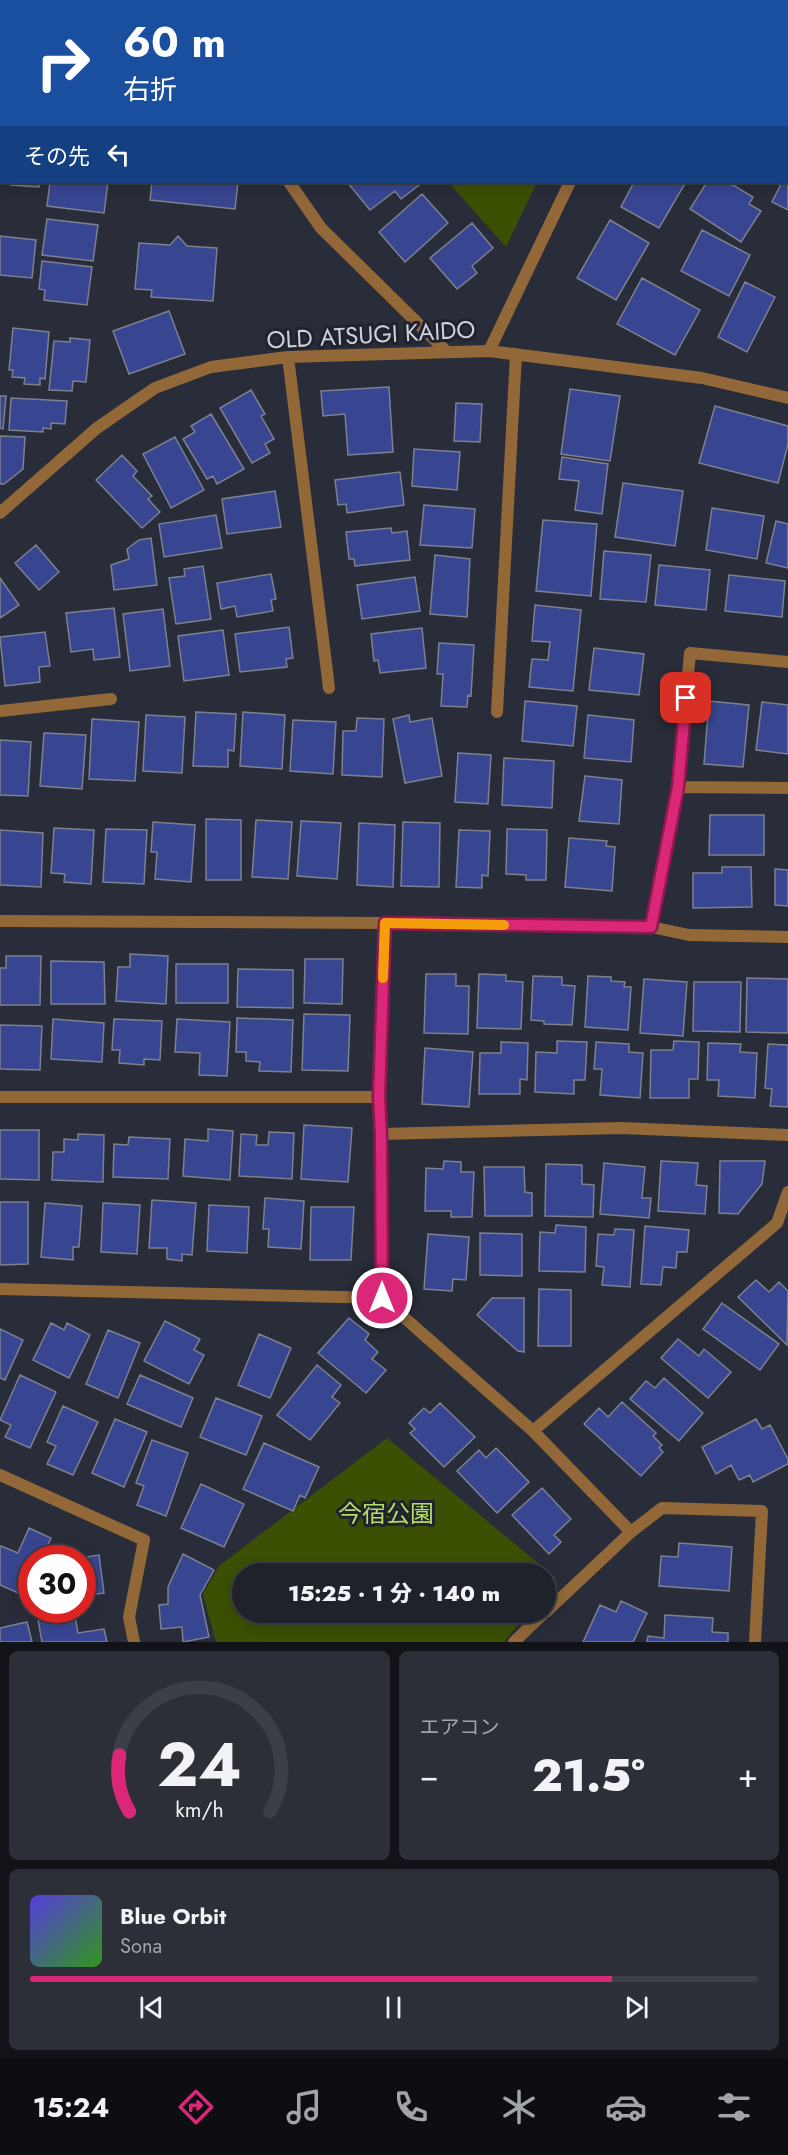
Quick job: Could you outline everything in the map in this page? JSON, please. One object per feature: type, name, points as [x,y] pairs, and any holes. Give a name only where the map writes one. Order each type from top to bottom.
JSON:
[{"type":"street","points":[[290,183],[321,228],[446,351]]},
{"type":"street","points":[[489,351],[570,183]]},
{"type":"street","name":"OLD ATSUGI KAIDO","points":[[0,513],[97,428],[155,388],[212,367],[288,357],[489,351],[702,378],[787,397]]},
{"type":"street","points":[[497,711],[516,354]]},
{"type":"street","points":[[288,357],[329,688]]},
{"type":"street","points":[[651,927],[678,787],[690,653],[788,662]]},
{"type":"street","points":[[0,711],[111,699]]},
{"type":"street","points":[[678,787],[788,788]]},
{"type":"street","points":[[0,921],[651,927],[689,935],[788,937]]},
{"type":"street","points":[[382,1298],[379,1097],[385,923]]},
{"type":"street","points":[[0,1097],[379,1097]]},
{"type":"street","points":[[381,1134],[622,1128],[788,1135]]},
{"type":"street","points":[[533,1431],[777,1223],[788,1192]]},
{"type":"street","points":[[0,1289],[382,1298],[533,1431],[631,1532]]},
{"type":"street","points":[[0,1475],[144,1540],[129,1617],[134,1642]]},
{"type":"street","points":[[556,1603],[631,1532],[662,1508],[762,1511],[755,1642]]},
{"type":"street","points":[[514,1642],[534,1623]]},
{"type":"green space","points":[[449,183],[537,183],[506,247]]},
{"type":"green space","name":"今宿公園","points":[[387,1438],[538,1563],[232,1563],[232,1623],[520,1623],[504,1642],[216,1642],[203,1594],[219,1566]]},
{"type":"building","points":[[12,183],[40,183],[39,187],[11,185]]},
{"type":"building","points":[[50,183],[108,183],[104,213],[47,206]]},
{"type":"building","points":[[152,183],[238,183],[235,209],[150,200]]},
{"type":"building","points":[[348,183],[422,183],[401,199],[395,191],[370,210]]},
{"type":"building","points":[[631,183],[685,183],[659,228],[621,207],[633,184]]},
{"type":"building","points":[[706,183],[730,183],[753,197],[749,204],[761,211],[741,242],[690,209]]},
{"type":"building","points":[[782,183],[788,183],[788,210],[772,202]]},
{"type":"building","points":[[422,194],[448,223],[405,262],[379,232]]},
{"type":"building","points":[[47,219],[98,225],[93,261],[42,255]]},
{"type":"building","points":[[610,220],[649,243],[616,300],[577,278]]},
{"type":"building","points":[[472,223],[493,248],[472,266],[477,273],[457,289],[430,258]]},
{"type":"building","points":[[702,230],[750,255],[729,296],[681,271]]},
{"type":"building","points":[[0,236],[36,240],[32,278],[0,275]]},
{"type":"building","points":[[178,236],[187,246],[217,248],[213,301],[151,297],[152,290],[135,289],[139,243],[170,245]]},
{"type":"building","points":[[42,261],[92,267],[87,305],[44,300],[45,290],[39,289]]},
{"type":"building","points":[[642,278],[700,310],[675,355],[617,324]]},
{"type":"building","points":[[745,282],[775,297],[747,352],[718,337]]},
{"type":"building","points":[[169,311],[185,354],[129,374],[113,331]]},
{"type":"building","points":[[13,328],[49,332],[45,379],[40,378],[40,385],[24,384],[25,378],[12,377],[13,370],[9,370]]},
{"type":"building","points":[[70,338],[90,340],[86,382],[73,381],[72,391],[49,390],[54,341],[70,342]]},
{"type":"building","points":[[389,387],[393,452],[348,455],[345,414],[323,416],[321,391]]},
{"type":"building","points":[[570,389],[620,396],[610,461],[561,454]]},
{"type":"building","points":[[251,390],[265,414],[261,416],[274,439],[265,444],[270,453],[252,463],[220,408]]},
{"type":"building","points":[[0,396],[6,396],[3,429],[0,428]]},
{"type":"building","points":[[11,398],[67,401],[65,424],[51,423],[51,429],[43,428],[43,432],[9,430]]},
{"type":"building","points":[[456,403],[482,404],[480,442],[454,441]]},
{"type":"building","points":[[715,406],[788,426],[788,444],[778,483],[699,463]]},
{"type":"building","points":[[211,414],[244,469],[217,484],[213,476],[207,479],[183,439],[195,432],[191,426]]},
{"type":"building","points":[[0,436],[25,437],[23,469],[4,484],[0,484]]},
{"type":"building","points":[[175,437],[204,490],[171,508],[143,454]]},
{"type":"building","points":[[414,449],[460,452],[457,490],[412,486]]},
{"type":"building","points":[[122,455],[137,471],[133,476],[152,496],[148,499],[160,512],[142,528],[96,480]]},
{"type":"building","points":[[562,457],[608,464],[602,514],[575,510],[579,481],[559,479]]},
{"type":"building","points":[[400,472],[404,505],[347,513],[346,504],[338,505],[335,480]]},
{"type":"building","points":[[623,483],[683,491],[675,546],[615,537]]},
{"type":"building","points":[[275,491],[281,527],[227,534],[222,499]]},
{"type":"building","points":[[424,505],[475,509],[472,548],[420,545]]},
{"type":"building","points":[[712,508],[764,516],[757,559],[706,550]]},
{"type":"building","points":[[216,515],[222,548],[164,557],[159,524]]},
{"type":"building","points":[[543,520],[597,524],[591,596],[536,591]]},
{"type":"building","points":[[776,521],[788,524],[788,568],[766,563]]},
{"type":"building","points":[[391,528],[392,533],[407,531],[410,560],[355,566],[354,559],[349,559],[346,532]]},
{"type":"building","points":[[151,538],[157,585],[114,590],[111,565],[129,559],[127,549],[139,540]]},
{"type":"building","points":[[36,545],[59,572],[39,590],[15,563]]},
{"type":"building","points":[[604,551],[651,555],[646,602],[600,599]]},
{"type":"building","points":[[435,555],[470,559],[467,617],[430,614]]},
{"type":"building","points":[[659,565],[710,570],[706,610],[655,605]]},
{"type":"building","points":[[203,566],[211,619],[176,624],[169,578],[185,576],[184,569]]},
{"type":"building","points":[[271,574],[276,599],[271,600],[273,611],[237,617],[235,606],[221,609],[217,583]]},
{"type":"building","points":[[729,575],[785,581],[782,617],[725,611]]},
{"type":"building","points":[[415,577],[420,611],[362,619],[357,585]]},
{"type":"building","points":[[0,578],[19,605],[0,618]]},
{"type":"building","points":[[535,605],[581,610],[573,691],[529,687],[532,659],[548,660],[550,642],[532,641]]},
{"type":"building","points":[[114,608],[120,657],[94,660],[93,649],[71,652],[66,613]]},
{"type":"building","points":[[163,609],[170,666],[130,671],[123,614]]},
{"type":"building","points":[[289,627],[293,658],[286,659],[287,667],[240,672],[235,634]]},
{"type":"building","points":[[422,628],[426,668],[380,673],[378,660],[374,661],[371,634]]},
{"type":"building","points":[[223,630],[229,675],[184,681],[178,636]]},
{"type":"building","points":[[45,632],[50,666],[39,667],[40,682],[5,686],[0,637]]},
{"type":"building","points":[[439,643],[474,645],[471,696],[468,695],[467,707],[441,706],[443,674],[437,674]]},
{"type":"building","points":[[594,648],[644,654],[639,695],[589,690]]},
{"type":"building","points":[[525,701],[577,706],[573,746],[522,741]]},
{"type":"building","points":[[709,701],[749,705],[743,767],[704,764]]},
{"type":"building","points":[[762,702],[788,705],[788,754],[756,750]]},
{"type":"building","points":[[196,712],[236,714],[234,751],[228,750],[228,767],[193,766]]},
{"type":"building","points":[[243,712],[285,715],[282,769],[240,766]]},
{"type":"building","points":[[146,715],[185,717],[182,773],[143,771]]},
{"type":"building","points":[[409,715],[410,722],[432,718],[442,776],[405,783],[393,719]]},
{"type":"building","points":[[588,715],[634,720],[631,762],[584,758]]},
{"type":"building","points":[[357,718],[384,719],[382,777],[342,775],[343,731],[356,731]]},
{"type":"building","points":[[92,719],[139,722],[135,781],[89,779]]},
{"type":"building","points":[[293,720],[336,722],[333,774],[290,771]]},
{"type":"building","points":[[44,733],[86,735],[82,789],[40,786]]},
{"type":"building","points":[[0,740],[31,742],[28,796],[0,795]]},
{"type":"building","points":[[458,753],[491,755],[488,804],[455,802]]},
{"type":"building","points":[[504,758],[554,761],[552,808],[502,805]]},
{"type":"building","points":[[585,776],[622,780],[619,824],[579,821]]},
{"type":"building","points":[[710,815],[764,815],[764,855],[709,855]]},
{"type":"building","points":[[206,819],[241,820],[241,880],[206,880]]},
{"type":"building","points":[[256,820],[292,822],[288,879],[252,877]]},
{"type":"building","points":[[301,821],[341,823],[337,879],[297,876]]},
{"type":"building","points":[[153,822],[195,825],[191,882],[155,879],[157,852],[151,852]]},
{"type":"building","points":[[403,822],[440,823],[439,887],[401,886]]},
{"type":"building","points":[[359,823],[395,825],[393,887],[357,885]]},
{"type":"building","points":[[54,828],[94,830],[91,884],[64,882],[65,874],[51,873]]},
{"type":"building","points":[[106,829],[147,830],[144,884],[103,882]]},
{"type":"building","points":[[507,829],[547,830],[546,880],[526,880],[526,875],[506,874]]},
{"type":"building","points":[[0,830],[43,833],[41,887],[0,885]]},
{"type":"building","points":[[459,830],[490,831],[488,876],[482,875],[482,888],[456,887]]},
{"type":"building","points":[[569,838],[607,841],[606,846],[615,847],[612,891],[565,887]]},
{"type":"building","points":[[722,867],[751,867],[752,907],[693,908],[693,873],[722,873]]},
{"type":"building","points":[[775,869],[788,870],[788,906],[775,905]]},
{"type":"building","points":[[130,954],[168,956],[166,1004],[116,1001],[118,967],[130,967]]},
{"type":"building","points":[[6,956],[41,956],[40,1005],[0,1005],[0,968],[6,968]]},
{"type":"building","points":[[305,959],[343,959],[342,1004],[304,1003]]},
{"type":"building","points":[[51,961],[104,962],[105,1004],[51,1004]]},
{"type":"building","points":[[176,964],[228,964],[228,1003],[176,1003]]},
{"type":"building","points":[[238,969],[293,970],[293,1008],[237,1007]]},
{"type":"building","points":[[426,974],[456,974],[456,986],[469,986],[468,1034],[424,1033]]},
{"type":"building","points":[[479,974],[506,975],[506,981],[523,982],[521,1029],[477,1028]]},
{"type":"building","points":[[533,976],[562,977],[562,985],[575,986],[572,1025],[544,1024],[544,1021],[531,1020]]},
{"type":"building","points":[[588,976],[611,977],[611,981],[625,982],[624,987],[631,987],[628,1030],[585,1027]]},
{"type":"building","points":[[747,978],[788,979],[788,1033],[746,1032]]},
{"type":"building","points":[[644,979],[687,982],[683,1036],[640,1033]]},
{"type":"building","points":[[694,982],[741,982],[740,1032],[693,1031]]},
{"type":"building","points":[[304,1014],[350,1015],[348,1071],[302,1070]]},
{"type":"building","points":[[237,1018],[293,1020],[291,1072],[259,1071],[260,1062],[246,1061],[246,1052],[236,1052]]},
{"type":"building","points":[[53,1019],[104,1023],[102,1062],[51,1059]]},
{"type":"building","points":[[114,1019],[162,1021],[160,1060],[144,1059],[144,1065],[119,1063],[120,1050],[112,1050]]},
{"type":"building","points":[[177,1019],[230,1022],[227,1076],[199,1075],[200,1053],[175,1052]]},
{"type":"building","points":[[0,1025],[42,1026],[40,1070],[0,1069]]},
{"type":"building","points":[[557,1041],[587,1042],[585,1080],[574,1080],[574,1094],[535,1092],[536,1052],[557,1053]]},
{"type":"building","points":[[674,1041],[699,1042],[698,1079],[689,1079],[689,1098],[650,1098],[651,1050],[673,1050]]},
{"type":"building","points":[[501,1042],[528,1043],[527,1080],[520,1079],[520,1094],[479,1094],[480,1053],[501,1053]]},
{"type":"building","points":[[596,1042],[629,1044],[629,1052],[643,1053],[640,1098],[600,1095],[602,1069],[594,1069]]},
{"type":"building","points":[[708,1043],[741,1044],[740,1052],[757,1053],[755,1098],[718,1096],[719,1080],[707,1080]]},
{"type":"building","points":[[768,1044],[788,1045],[788,1107],[770,1106],[772,1089],[765,1088]]},
{"type":"building","points":[[425,1048],[473,1052],[469,1107],[422,1104]]},
{"type":"building","points":[[304,1125],[352,1128],[348,1182],[301,1179]]},
{"type":"building","points":[[208,1129],[233,1131],[230,1180],[183,1176],[185,1139],[208,1141]]},
{"type":"building","points":[[0,1130],[39,1130],[39,1180],[0,1179]]},
{"type":"building","points":[[269,1132],[294,1133],[292,1179],[239,1176],[241,1134],[257,1135],[256,1145],[268,1145]]},
{"type":"building","points":[[78,1134],[104,1135],[103,1182],[52,1180],[53,1152],[64,1152],[64,1139],[78,1140]]},
{"type":"building","points":[[129,1137],[170,1139],[168,1179],[113,1177],[114,1144],[128,1145]]},
{"type":"building","points":[[444,1161],[461,1162],[461,1172],[474,1172],[472,1217],[451,1217],[451,1211],[425,1211],[426,1168],[443,1169]]},
{"type":"building","points":[[661,1161],[698,1163],[696,1185],[707,1186],[705,1214],[658,1211]]},
{"type":"building","points":[[720,1161],[765,1161],[762,1184],[738,1214],[719,1213]]},
{"type":"building","points":[[604,1163],[645,1167],[642,1198],[651,1198],[649,1218],[600,1214]]},
{"type":"building","points":[[546,1164],[582,1165],[582,1184],[594,1185],[593,1217],[545,1216]]},
{"type":"building","points":[[484,1167],[524,1167],[525,1192],[532,1193],[532,1216],[485,1216]]},
{"type":"building","points":[[265,1198],[304,1201],[301,1249],[268,1247],[269,1229],[263,1229]]},
{"type":"building","points":[[152,1200],[196,1203],[192,1255],[182,1254],[182,1261],[167,1259],[167,1248],[149,1248]]},
{"type":"building","points":[[0,1202],[28,1202],[28,1264],[0,1265]]},
{"type":"building","points":[[45,1203],[82,1206],[79,1247],[73,1247],[73,1260],[41,1257]]},
{"type":"building","points":[[103,1203],[140,1205],[137,1254],[101,1252]]},
{"type":"building","points":[[209,1205],[249,1207],[247,1253],[207,1251]]},
{"type":"building","points":[[311,1207],[354,1207],[351,1260],[310,1260]]},
{"type":"building","points":[[556,1225],[586,1227],[585,1272],[539,1271],[540,1232],[555,1233]]},
{"type":"building","points":[[645,1226],[689,1230],[687,1252],[677,1252],[676,1268],[663,1267],[661,1285],[641,1284]]},
{"type":"building","points":[[615,1229],[634,1230],[630,1287],[602,1285],[604,1267],[596,1266],[598,1234],[614,1235]]},
{"type":"building","points":[[480,1233],[522,1234],[522,1276],[480,1275]]},
{"type":"building","points":[[428,1234],[469,1237],[466,1280],[453,1279],[452,1291],[424,1289]]},
{"type":"building","points":[[756,1280],[769,1292],[779,1282],[788,1291],[787,1345],[738,1297]]},
{"type":"building","points":[[539,1289],[571,1290],[571,1346],[538,1346]]},
{"type":"building","points":[[492,1298],[524,1298],[524,1352],[518,1351],[477,1315]]},
{"type":"building","points":[[722,1303],[779,1344],[760,1370],[703,1329]]},
{"type":"building","points":[[349,1318],[369,1334],[365,1340],[378,1352],[372,1359],[386,1370],[366,1393],[318,1353]]},
{"type":"building","points":[[165,1321],[200,1339],[194,1350],[204,1355],[189,1384],[144,1361]]},
{"type":"building","points":[[51,1323],[64,1330],[67,1323],[90,1335],[69,1378],[33,1360]]},
{"type":"building","points":[[0,1329],[23,1340],[5,1380],[0,1378]]},
{"type":"building","points":[[108,1330],[140,1343],[118,1398],[86,1384]]},
{"type":"building","points":[[259,1334],[291,1348],[270,1398],[238,1385]]},
{"type":"building","points":[[678,1339],[699,1356],[704,1349],[731,1372],[708,1398],[661,1358]]},
{"type":"building","points":[[317,1365],[341,1385],[332,1397],[340,1403],[310,1440],[277,1415]]},
{"type":"building","points":[[20,1375],[56,1392],[30,1448],[5,1437],[11,1425],[0,1420]]},
{"type":"building","points":[[140,1375],[193,1398],[181,1427],[127,1404]]},
{"type":"building","points":[[664,1378],[703,1413],[679,1441],[630,1399],[646,1381],[655,1388]]},
{"type":"building","points":[[216,1398],[262,1416],[246,1455],[200,1437]]},
{"type":"building","points":[[622,1402],[656,1433],[653,1436],[662,1445],[659,1448],[663,1452],[641,1476],[584,1424],[599,1408],[608,1417]]},
{"type":"building","points":[[440,1403],[475,1437],[444,1467],[410,1433],[415,1429],[409,1423],[424,1408],[430,1413]]},
{"type":"building","points":[[63,1406],[98,1422],[73,1475],[47,1464],[56,1446],[47,1442]]},
{"type":"building","points":[[115,1419],[147,1432],[124,1487],[92,1473]]},
{"type":"building","points":[[756,1419],[762,1429],[770,1425],[788,1459],[788,1464],[753,1482],[750,1475],[739,1480],[731,1465],[716,1474],[702,1447]]},
{"type":"building","points":[[152,1440],[188,1453],[166,1516],[137,1505],[144,1486],[136,1483]]},
{"type":"building","points":[[264,1443],[319,1467],[305,1498],[300,1495],[293,1511],[243,1489]]},
{"type":"building","points":[[496,1448],[529,1482],[497,1513],[457,1471],[479,1450],[486,1458]]},
{"type":"building","points":[[201,1484],[244,1504],[224,1547],[181,1528]]},
{"type":"building","points":[[542,1488],[571,1519],[554,1535],[561,1542],[549,1554],[512,1515]]},
{"type":"building","points":[[29,1528],[51,1538],[48,1545],[22,1545]]},
{"type":"building","points":[[679,1543],[732,1547],[729,1591],[659,1586],[661,1556],[678,1557]]},
{"type":"building","points":[[1,1546],[18,1553],[18,1593],[0,1585]]},
{"type":"building","points":[[183,1554],[214,1570],[200,1595],[209,1637],[183,1642],[182,1627],[161,1629],[159,1605],[168,1604],[168,1587]]},
{"type":"building","points":[[96,1555],[99,1555],[104,1593],[96,1594]]},
{"type":"building","points":[[621,1601],[647,1613],[633,1642],[583,1642],[600,1605],[616,1612]]},
{"type":"building","points":[[665,1615],[713,1618],[712,1632],[728,1633],[728,1642],[647,1642],[648,1636],[664,1638]]},
{"type":"building","points":[[27,1623],[32,1642],[0,1642],[0,1628]]},
{"type":"building","points":[[39,1623],[76,1623],[78,1633],[104,1629],[107,1642],[42,1642]]},
{"type":"slow traffic","points":[[383,978],[385,923],[504,925]]},
{"type":"route","points":[[382,1298],[379,1097],[385,923],[651,927],[678,787],[686,698]]}]
